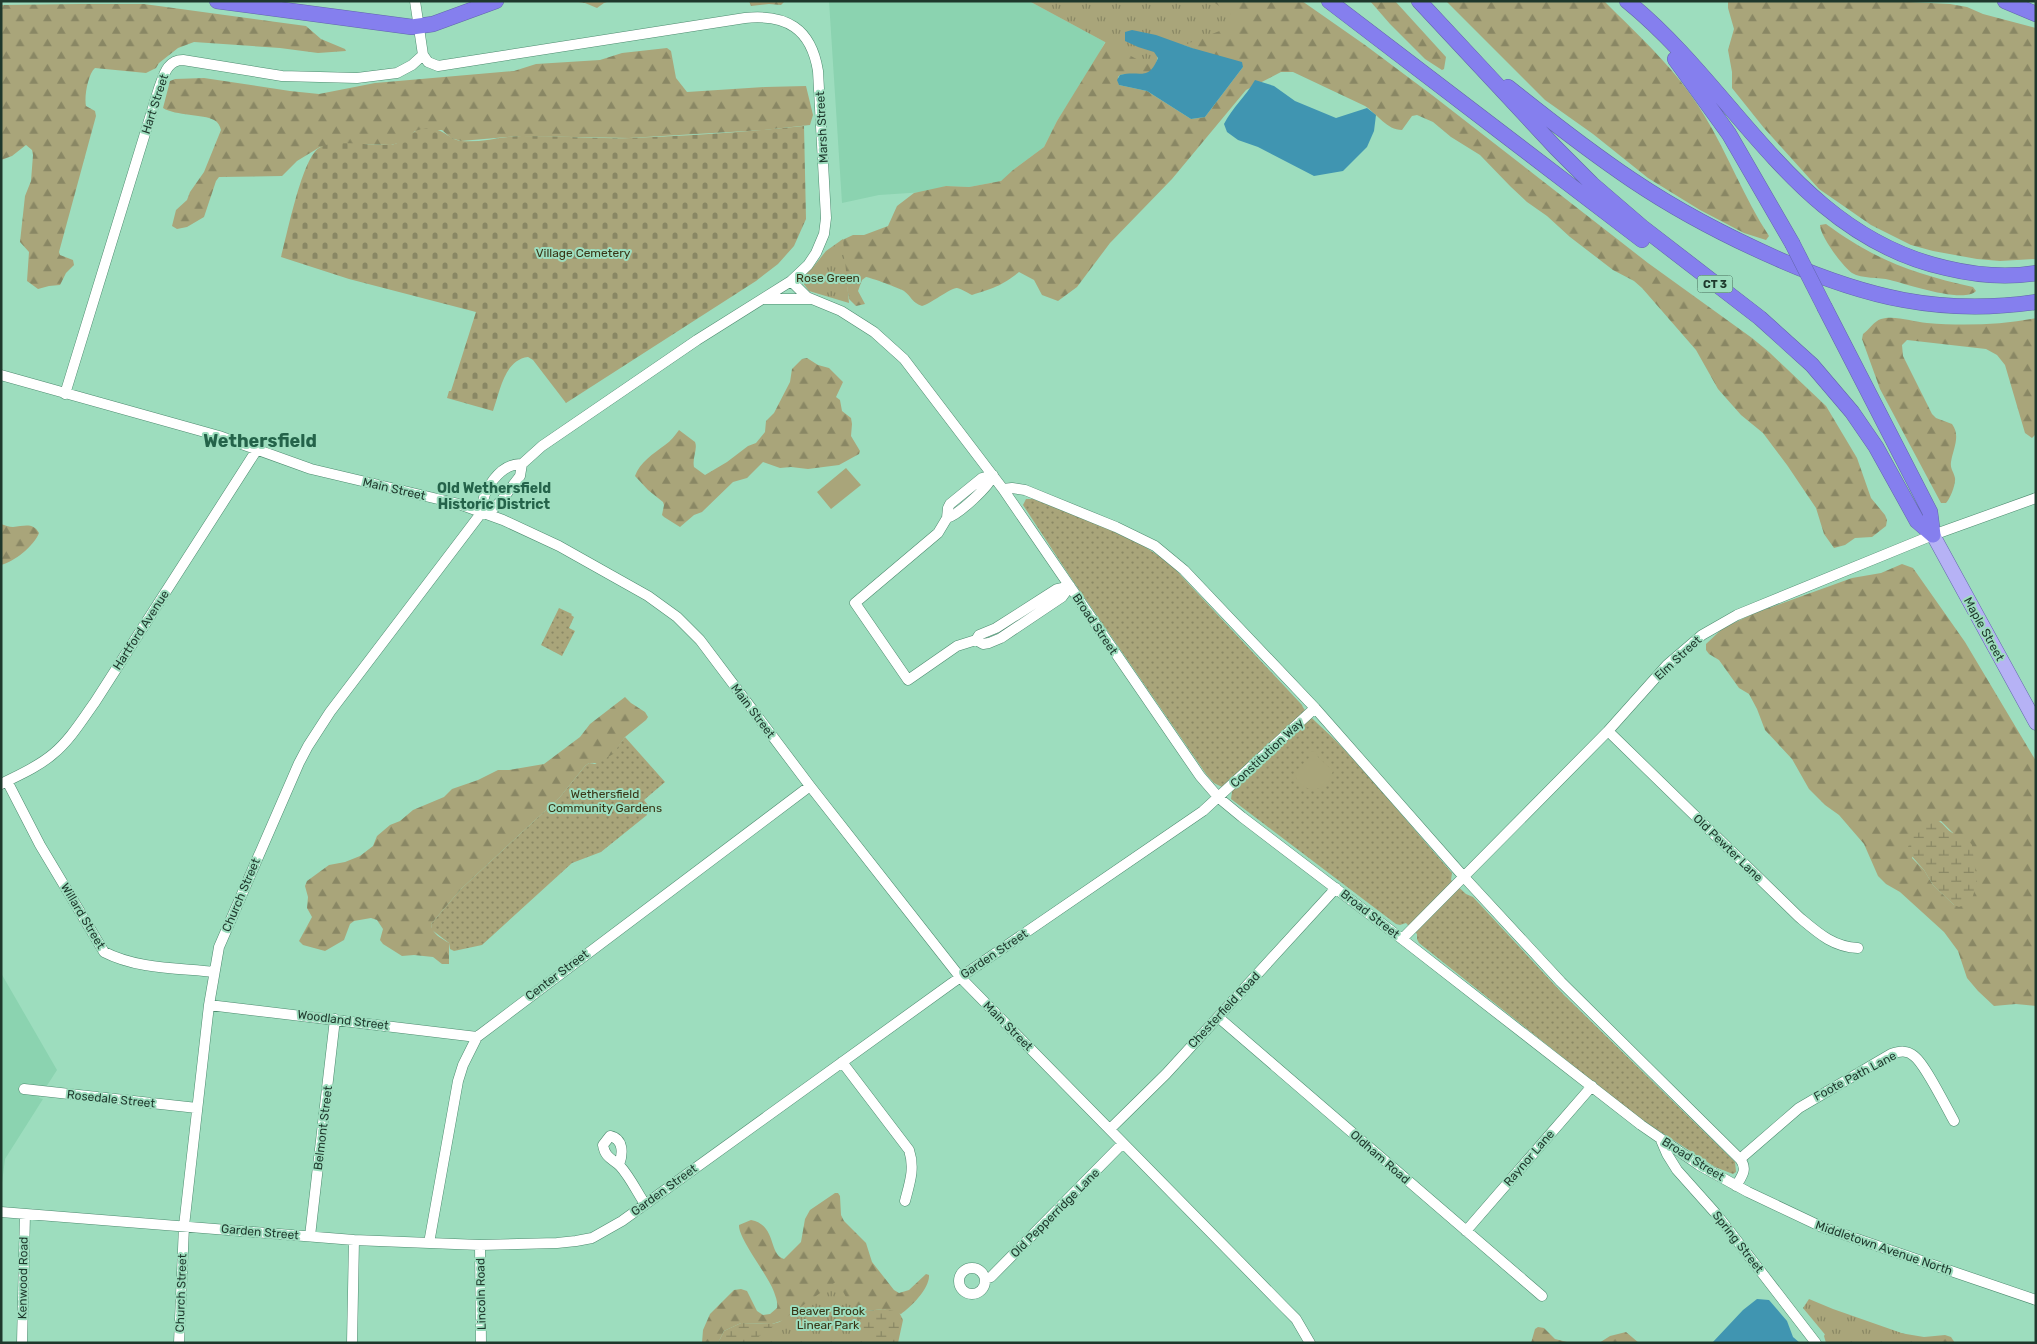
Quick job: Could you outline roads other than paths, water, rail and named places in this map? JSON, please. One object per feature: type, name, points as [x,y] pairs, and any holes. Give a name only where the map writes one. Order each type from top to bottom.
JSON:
[{"type":"highway","points":[[217,1],[418,27],[433,24],[496,1]]},
{"type":"highway","points":[[1329,1],[1654,248],[1670,258],[1689,264]]},
{"type":"highway","name":"CT 3","points":[[1419,1],[1580,172],[1622,210],[1771,328],[1826,381],[1852,412],[1876,447],[1917,521],[1933,535]]},
{"type":"highway","points":[[1626,1],[1691,63],[1800,185],[1850,228],[1896,253],[1942,268],[1996,276],[2036,273]]},
{"type":"highway","name":"CT 3","points":[[1626,1],[1668,51],[1718,117],[1750,169],[1792,244],[1930,512],[1933,535]]},
{"type":"highway","points":[[2005,1],[2036,14]]},
{"type":"highway","points":[[1470,56],[1592,152],[1633,181],[1704,223],[1786,262],[1857,290],[1908,302],[1974,307],[2036,302]]},
{"type":"main road","name":"Maple Street","points":[[1933,535],[2036,723]]},
{"type":"street","points":[[415,1],[423,55]]},
{"type":"street","name":"Marsh Street","points":[[423,55],[430,63],[442,66],[744,18],[772,18],[792,25],[806,38],[813,50],[817,64],[826,210],[824,230],[818,248],[808,265],[790,281],[697,340],[542,446],[522,464],[510,466],[490,485],[483,499],[482,512],[494,508],[501,501],[520,476],[522,464]]},
{"type":"street","name":"Hart Street","points":[[66,394],[159,88],[165,72],[171,64],[183,60],[282,76],[357,78],[397,73],[412,65],[423,55]]},
{"type":"street","name":"Broad Street","points":[[790,281],[803,294],[852,317],[889,344],[916,374],[1004,489],[1191,764],[1219,798],[1661,1140],[1736,1186],[1744,1171],[1744,1164],[1740,1159],[1561,982],[1463,876],[1315,708],[1200,585],[1155,546],[1123,529],[1018,488],[1004,489]]},
{"type":"street","points":[[763,299],[815,300]]},
{"type":"street","name":"Main Street","points":[[1,375],[210,433],[256,451],[328,473],[459,504],[482,512],[538,535],[580,557],[648,596],[678,617],[700,640],[810,786],[960,977],[1296,1319],[1310,1343]]},
{"type":"street","name":"Hartford Avenue","points":[[4,782],[37,766],[53,755],[81,722],[256,451]]},
{"type":"street","points":[[993,475],[982,478],[950,504],[947,518],[932,540],[855,603],[908,680],[956,646],[976,640],[979,635],[996,628],[1057,589],[1063,586],[1070,586]]},
{"type":"street","name":"Elm Street","points":[[1402,939],[1608,731],[1667,665],[1702,635],[1721,624],[1933,535],[2036,498]]},
{"type":"street","name":"Church Street","points":[[179,1343],[184,1226],[209,1005],[219,948],[308,746],[330,712],[482,512]]},
{"type":"street","name":"Constitution Way","points":[[1219,798],[1315,708]]},
{"type":"street","name":"Old Pewter Lane","points":[[1608,731],[1805,922],[1831,942],[1840,946],[1858,948]]},
{"type":"street","name":"Willard Street","points":[[4,782],[104,952],[119,960],[137,964],[214,972]]},
{"type":"street","name":"Center Street","points":[[429,1244],[458,1080],[477,1036],[810,786]]},
{"type":"street","name":"Garden Street","points":[[1,1212],[354,1240],[429,1244],[557,1244],[592,1238],[645,1204],[960,977],[1191,820],[1219,798]]},
{"type":"street","name":"Chesterfield Road","points":[[1110,1129],[1166,1074],[1336,888]]},
{"type":"street","name":"Woodland Street","points":[[209,1005],[477,1036]]},
{"type":"street","name":"Oldham Road","points":[[1218,1016],[1542,1296]]},
{"type":"street","name":"Belmont Street","points":[[310,1236],[335,1019]]},
{"type":"street","name":"Foote Path Lane","points":[[1740,1159],[1810,1100],[1900,1051],[1908,1052],[1920,1061],[1954,1121]]},
{"type":"street","points":[[842,1062],[909,1150],[913,1170],[905,1201]]},
{"type":"street","name":"Raynor Lane","points":[[1466,1231],[1592,1086]]},
{"type":"street","name":"Rosedale Street","points":[[24,1090],[197,1108]]},
{"type":"street","name":"Spring Street","points":[[1661,1140],[1666,1154],[1677,1170],[1718,1216],[1816,1343]]},
{"type":"street","name":"Old Pepperridge Lane","points":[[985,1279],[991,1277],[1123,1143]]},
{"type":"street","points":[[619,1165],[645,1204]]},
{"type":"street","name":"Middletown Avenue North","points":[[1736,1186],[1822,1227],[2036,1300]]},
{"type":"street","name":"Kenwood Road","points":[[22,1343],[25,1214]]},
{"type":"street","points":[[352,1343],[354,1240]]},
{"type":"street","name":"Lincoln Road","points":[[480,1245],[481,1343]]},
{"type":"water","points":[[1132,30],[1156,35],[1192,48],[1242,62],[1243,67],[1205,117],[1191,119],[1147,91],[1119,85],[1117,80],[1120,75],[1147,73],[1158,58],[1154,52],[1125,41],[1125,32]]},
{"type":"water","points":[[1255,80],[1274,86],[1295,101],[1336,118],[1367,108],[1376,115],[1374,131],[1367,147],[1343,171],[1314,176],[1258,147],[1238,140],[1227,132],[1224,124]]},
{"type":"water","points":[[1757,1299],[1769,1300],[1787,1321],[1793,1337],[1800,1343],[1712,1343],[1743,1310]]},
{"type":"district","name":"Wethersfield","points":[[260,441]]},
{"type":"district","name":"Old Wethersfield Historic District","points":[[494,496]]},
{"type":"park label","name":"Village Cemetery","points":[[583,253]]},
{"type":"park label","name":"Rose Green","points":[[828,278]]},
{"type":"park label","name":"Wethersfield Community Gardens","points":[[605,801]]},
{"type":"park label","name":"Beaver Brook Linear Park","points":[[828,1318]]}]
